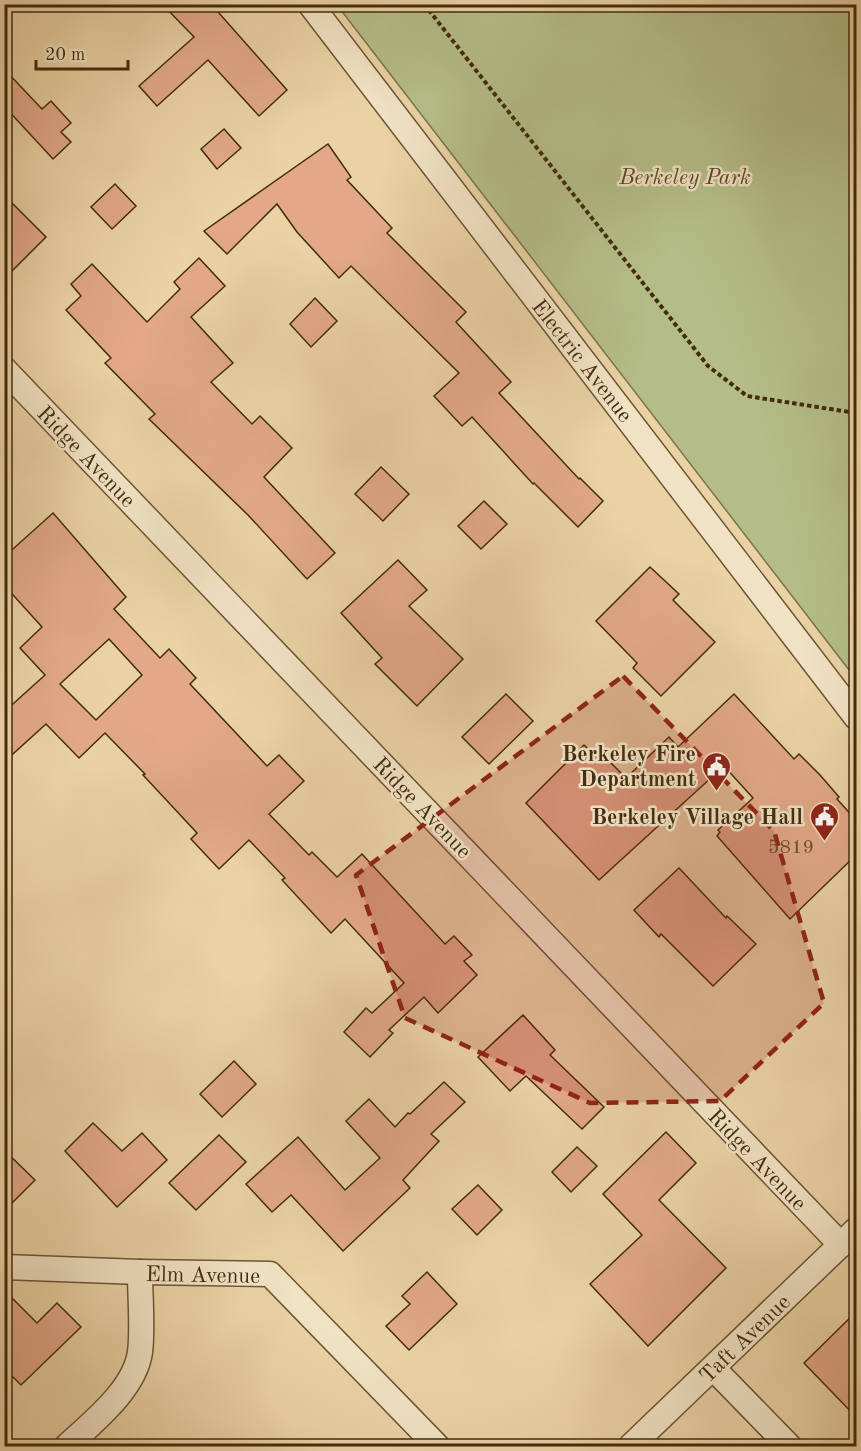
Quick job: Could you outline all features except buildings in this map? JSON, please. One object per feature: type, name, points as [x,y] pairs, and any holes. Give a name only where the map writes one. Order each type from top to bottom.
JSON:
[{"type":"street","name":"Electric Avenue","points":[[310,4],[856,717]]},
{"type":"street","name":"Ridge Avenue","points":[[4,369],[849,1238]]},
{"type":"street","name":"Taft Avenue","points":[[631,1446],[849,1238]]},
{"type":"street","name":"Elm Avenue","points":[[4,1267],[270,1274],[437,1446]]},
{"type":"street","points":[[67,1446],[114,1401],[131,1375],[140,1353],[140,1272]]},
{"type":"street","points":[[713,1368],[789,1446]]},
{"type":"path","points":[[424,4],[708,366],[747,396],[856,413]]},
{"type":"highlighted area","points":[[623,676],[774,831],[824,1003],[720,1101],[590,1103],[405,1018],[356,875]]},
{"type":"green space","name":"Berkeley Park","points":[[337,5],[856,5],[856,679]]},
{"type":"place","name":"Berkeley Fire Department","points":[[717,792]]},
{"type":"place","name":"Berkeley Village Hall","points":[[824,842]]}]
